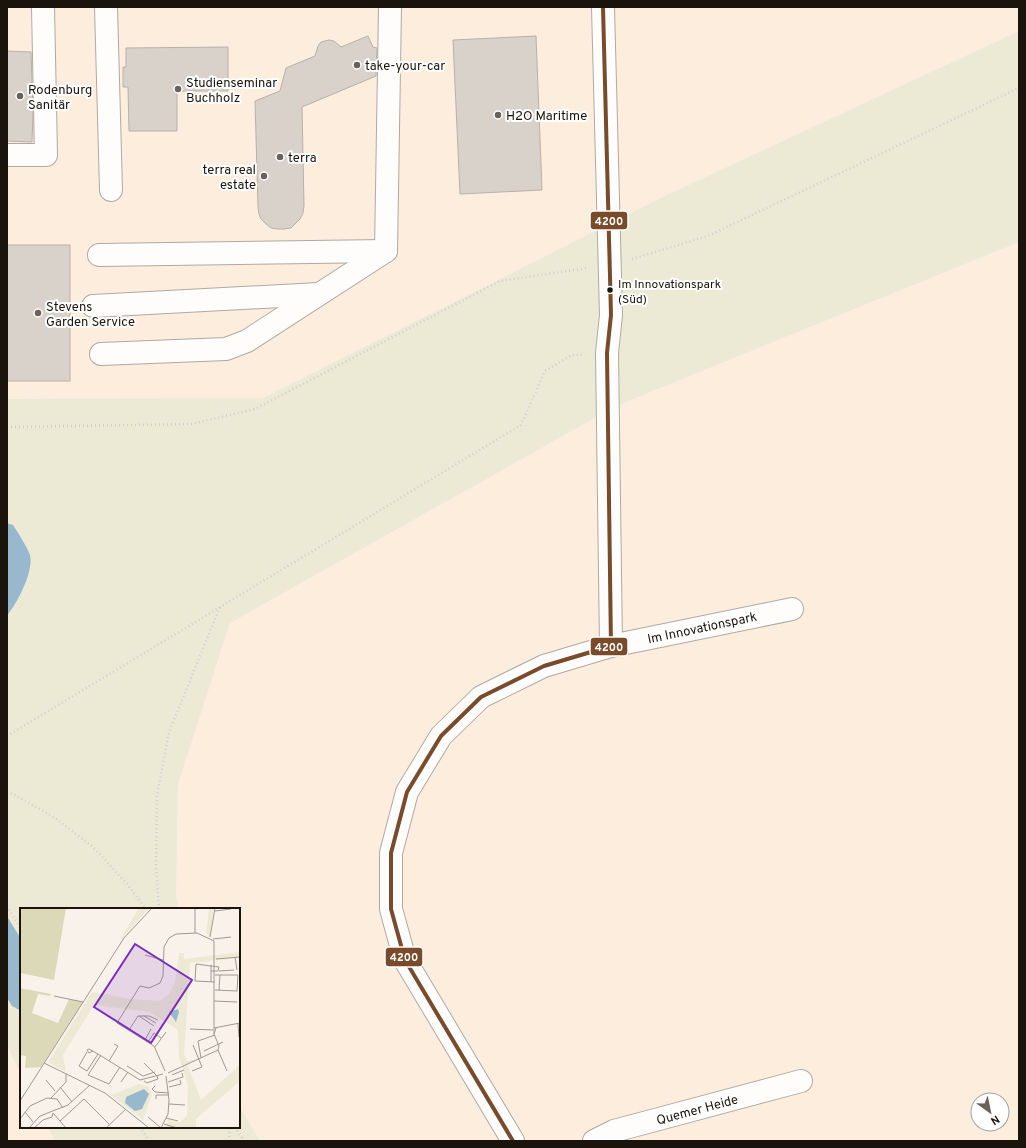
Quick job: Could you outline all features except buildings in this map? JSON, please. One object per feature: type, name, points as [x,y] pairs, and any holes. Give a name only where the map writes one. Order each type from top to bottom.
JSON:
[{"type":"street","points":[[7,155],[46,155],[44,7]]},
{"type":"street","points":[[106,7],[111,190]]},
{"type":"street","points":[[386,251],[390,7]]},
{"type":"street","points":[[603,7],[611,315],[607,354],[612,646]]},
{"type":"street","points":[[99,255],[386,251]]},
{"type":"street","points":[[101,354],[226,348],[247,341],[386,251]]},
{"type":"street","points":[[93,306],[320,294]]},
{"type":"street","name":"Im Innovationspark","points":[[513,1141],[405,960],[391,909],[390,853],[407,792],[440,736],[481,697],[544,666],[612,646],[792,609]]},
{"type":"street","name":"Quemer Heide","points":[[594,1141],[614,1131],[801,1081]]},
{"type":"path","points":[[7,427],[191,424],[255,409],[500,281],[634,259],[708,236],[1019,88]]},
{"type":"path","points":[[7,736],[521,424],[546,371],[572,355],[607,354]]},
{"type":"path","points":[[159,908],[156,865],[157,796],[169,732],[220,607]]},
{"type":"path","points":[[7,792],[55,818],[93,847],[127,884],[145,908]]},
{"type":"path","points":[[7,906],[20,927]]},
{"type":"path","points":[[141,1128],[149,1141]]},
{"type":"path","points":[[229,1141],[230,1128]]},
{"type":"path","points":[[236,1128],[244,1141]]},
{"type":"shaded area","points":[[7,7],[1019,7],[1019,31],[665,196],[263,398],[7,399]]},
{"type":"shaded area","points":[[1019,31],[1019,242],[621,404],[230,623],[178,784],[176,895],[178,908],[20,908],[20,937],[7,916],[7,616],[13,608],[13,525],[7,523],[7,399],[263,398],[665,196]]},
{"type":"shaded area","points":[[1019,242],[1019,1141],[260,1141],[240,1108],[240,908],[178,908],[176,895],[178,784],[230,623],[621,404]]},
{"type":"shaded area","points":[[7,998],[12,1006],[20,1010],[20,1072],[7,1046]]},
{"type":"shaded area","points":[[7,1046],[20,1072],[20,1128],[48,1128],[55,1141],[7,1141]]},
{"type":"shaded area","points":[[240,1108],[260,1141],[55,1141],[48,1128],[240,1128]]},
{"type":"water","points":[[7,523],[13,525],[20,536],[30,555],[31,562],[24,587],[7,616]]},
{"type":"water","points":[[7,916],[20,937],[20,1010],[12,1006],[7,998]]},
{"type":"transit line","name":"4200","points":[[513,1141],[405,960],[391,909],[391,853],[407,792],[441,736],[481,697],[544,666],[611,646],[607,353],[611,315],[603,7]]},
{"type":"place","name":"take-your-car","points":[[357,65]]},
{"type":"place","name":"Studienseminar Buchholz","points":[[178,89]]},
{"type":"place","name":"Rodenburg Sanitär","points":[[20,96]]},
{"type":"place","name":"H2O Maritime","points":[[498,115]]},
{"type":"place","name":"terra","points":[[280,157]]},
{"type":"place","name":"terra real estate","points":[[264,176]]},
{"type":"place","name":"Im Innovationspark (Süd)","points":[[610,290]]},
{"type":"place","name":"Stevens Garden Service","points":[[38,313]]}]
